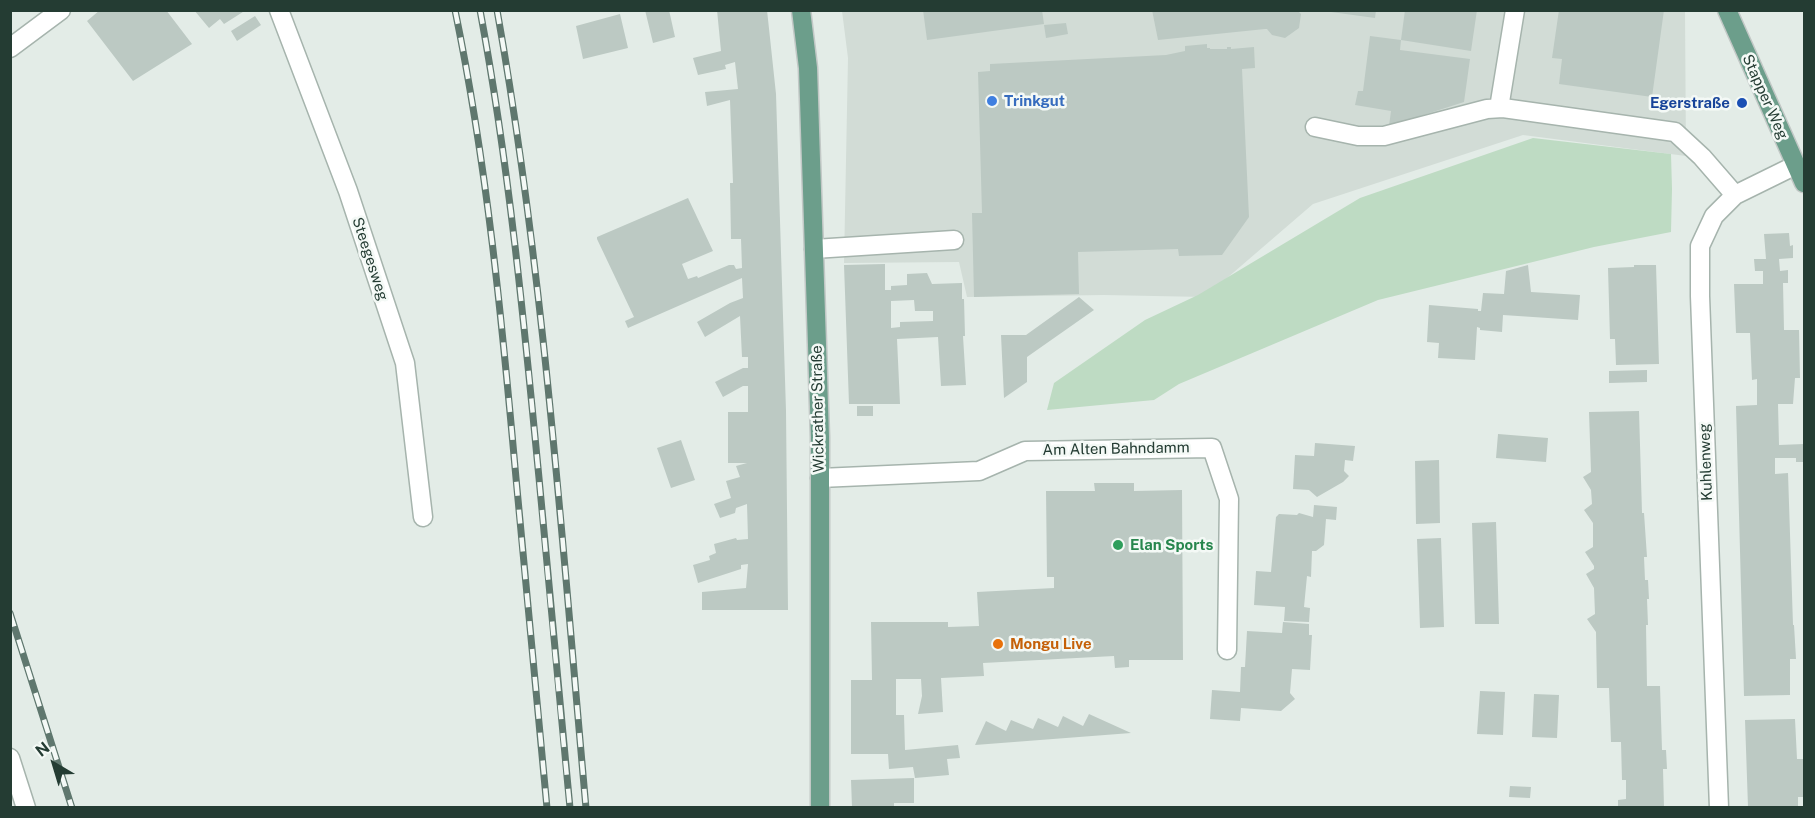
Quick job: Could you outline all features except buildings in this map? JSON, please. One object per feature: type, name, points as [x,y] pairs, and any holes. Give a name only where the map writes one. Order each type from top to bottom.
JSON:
[{"type":"main road","name":"Wickrather Straße","points":[[801,10],[808,68],[820,478],[820,807]]},
{"type":"main road","name":"Stapper Weg","points":[[1727,10],[1804,183]]},
{"type":"street","points":[[10,48],[61,10]]},
{"type":"street","name":"Steegesweg","points":[[279,10],[348,191],[405,363],[423,517]]},
{"type":"street","points":[[1500,108],[1515,10]]},
{"type":"street","points":[[1315,127],[1358,136],[1384,136],[1487,109],[1500,108],[1675,132],[1702,157],[1735,195]]},
{"type":"street","name":"Kuhlenweg","points":[[1719,807],[1700,246],[1714,216],[1735,195],[1796,165]]},
{"type":"street","points":[[814,249],[954,240]]},
{"type":"street","name":"Am Alten Bahndamm","points":[[820,478],[979,471],[1025,451],[1212,448],[1229,499],[1227,650]]},
{"type":"street","points":[[10,758],[26,807]]},
{"type":"shaded area","points":[[842,11],[1685,11],[1686,156],[1523,135],[1313,204],[1205,297],[1104,295],[967,297],[959,262],[844,263],[848,58]]},
{"type":"green space","points":[[1533,138],[1671,154],[1671,232],[1594,247],[1378,300],[1179,384],[1154,400],[1047,410],[1054,383],[1145,320],[1198,295],[1360,198]]},
{"type":"railway","points":[[455,10],[476,126],[492,243],[547,808]]},
{"type":"railway","points":[[480,10],[499,127],[521,302],[570,808]]},
{"type":"railway","points":[[497,10],[513,109],[539,308],[560,508],[586,808]]},
{"type":"railway","points":[[10,613],[72,808]]},
{"type":"place","name":"Trinkgut","points":[[992,101]]},
{"type":"place","name":"Egerstraße","points":[[1742,103]]},
{"type":"place","name":"Elan Sports","points":[[1118,545]]},
{"type":"place","name":"Mongu Live","points":[[998,644]]}]
